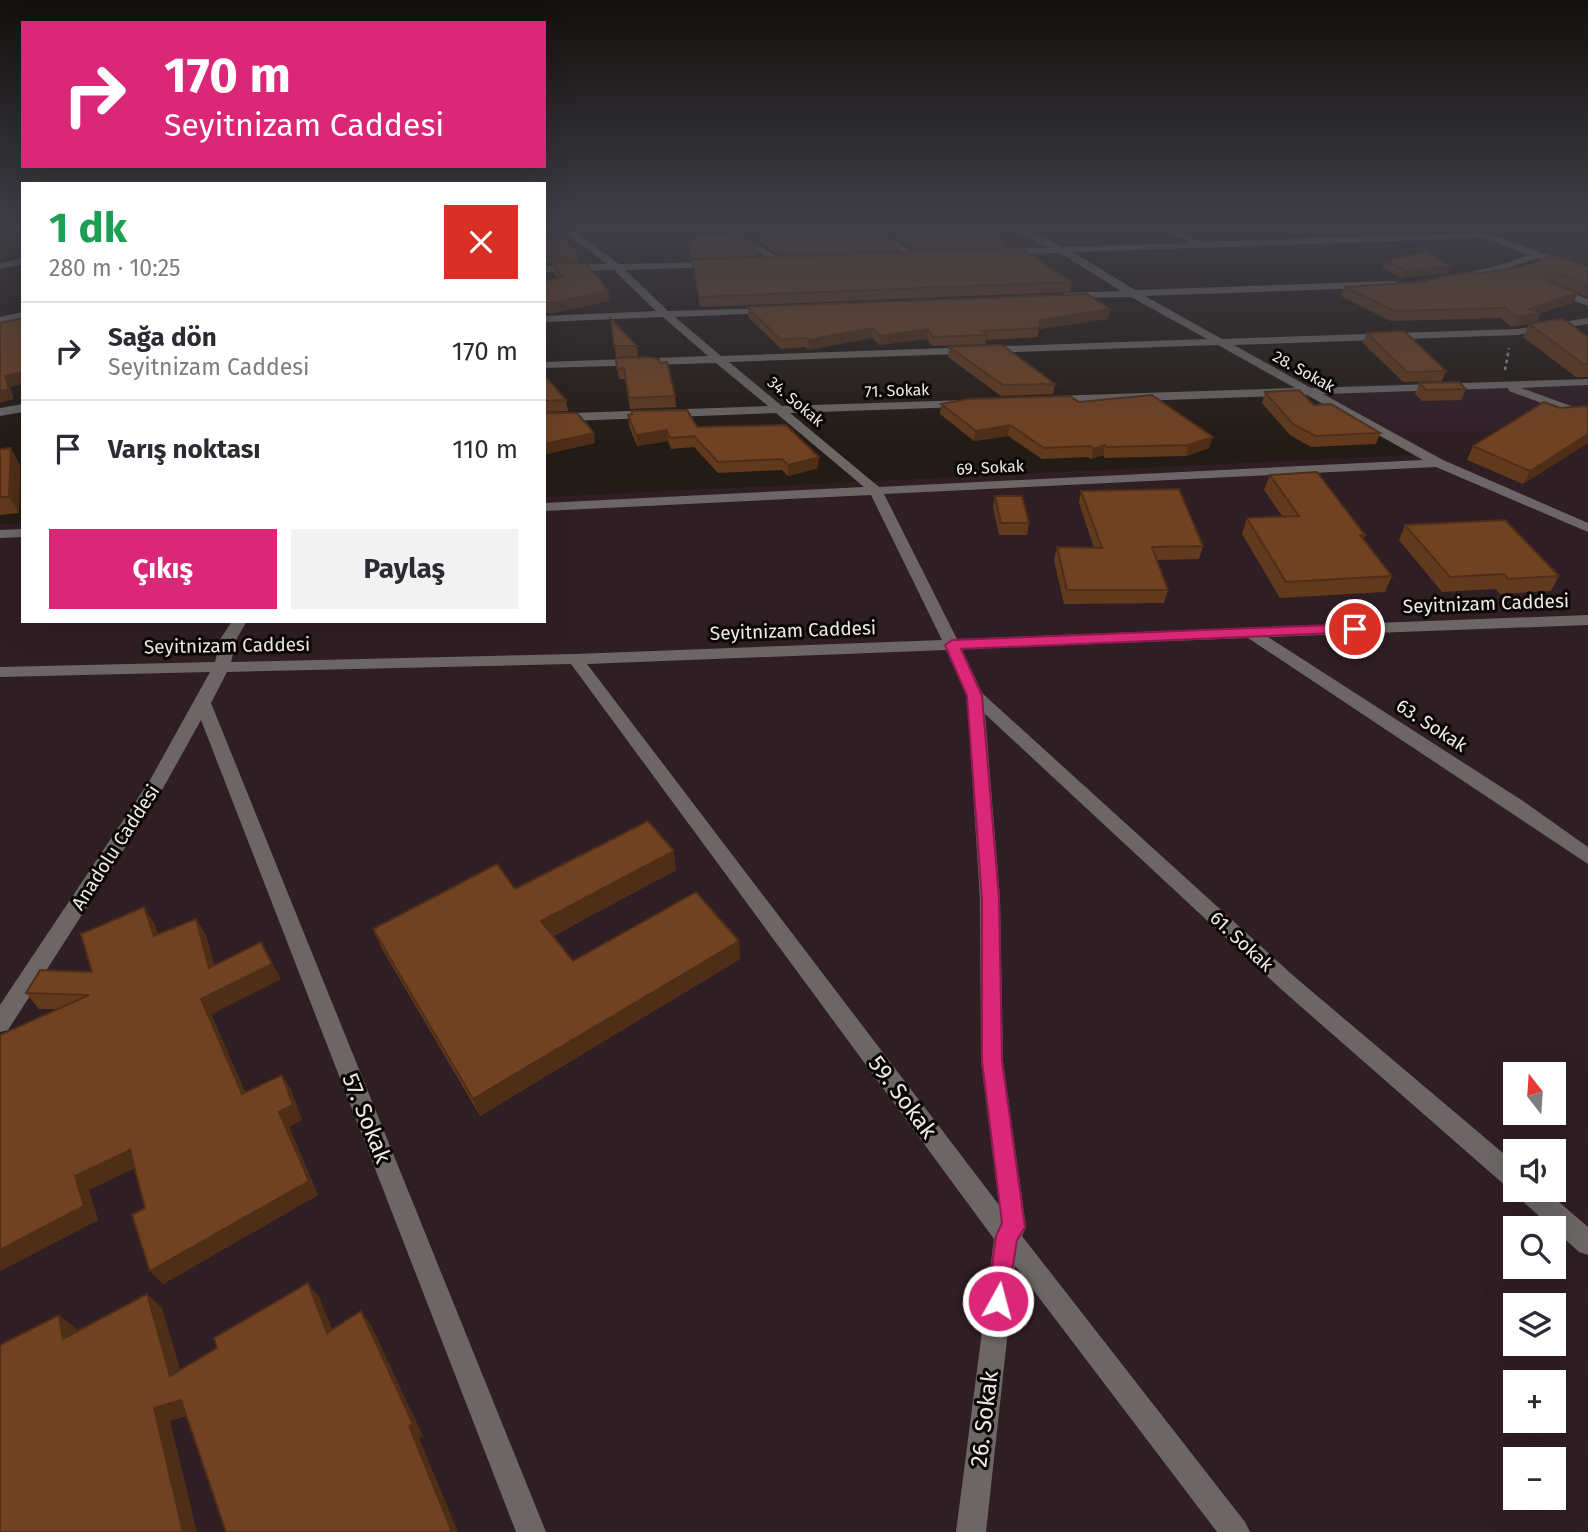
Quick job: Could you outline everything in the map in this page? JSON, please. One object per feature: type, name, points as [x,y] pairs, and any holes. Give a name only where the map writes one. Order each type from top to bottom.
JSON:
[{"type":"street","name":"34. Sokak","points":[[649,298],[876,491],[952,645]]},
{"type":"street","name":"28. Sokak","points":[[1142,298],[1438,463],[1588,528]]},
{"type":"street","points":[[546,320],[789,309]]},
{"type":"street","points":[[0,320],[21,315]]},
{"type":"street","points":[[546,365],[1517,332],[1588,321]]},
{"type":"street","points":[[1043,400],[1588,382]]},
{"type":"street","points":[[1503,385],[1588,416]]},
{"type":"street","name":"71. Sokak","points":[[546,418],[974,403]]},
{"type":"street","points":[[0,412],[21,408]]},
{"type":"street","name":"69. Sokak","points":[[546,507],[1438,463]]},
{"type":"street","points":[[0,534],[21,533]]},
{"type":"street","name":"Seyitnizam Caddesi","points":[[0,672],[575,659],[1588,620]]},
{"type":"street","name":"Anadolu Caddesi","points":[[0,1023],[156,785],[203,704],[222,666],[229,638],[239,623]]},
{"type":"street","name":"63. Sokak","points":[[1251,633],[1517,806],[1588,856]]},
{"type":"street","name":"26. Sokak","points":[[952,645],[975,696],[990,899],[992,1061],[1014,1227],[1007,1236],[971,1532]]},
{"type":"street","name":"59. Sokak","points":[[575,659],[1007,1236],[1235,1532]]},
{"type":"street","name":"61. Sokak","points":[[975,696],[1289,984],[1503,1169]]},
{"type":"street","name":"57. Sokak","points":[[203,704],[531,1532]]},
{"type":"street","points":[[1541,1202],[1588,1243]]},
{"type":"path","points":[[1503,385],[1510,343],[1517,332]]},
{"type":"shaded area","points":[[1588,379],[1588,1532],[0,1532],[0,524],[21,523],[21,623],[546,623],[546,497],[1428,454],[1304,386]]},
{"type":"building","points":[[546,298],[573,298],[546,303]]},
{"type":"building","points":[[970,298],[1094,298],[1110,309],[1039,320],[1040,328],[982,331],[987,335],[933,337],[928,329],[880,336],[872,328],[808,340],[781,340],[748,307]]},
{"type":"building","points":[[1368,298],[1561,298],[1529,309],[1541,313],[1516,317],[1505,308],[1395,311]]},
{"type":"building","points":[[21,318],[21,372],[5,376],[9,389],[0,391],[0,323]]},
{"type":"building","points":[[611,319],[637,346],[614,346]]},
{"type":"building","points":[[1561,319],[1588,337],[1588,364],[1583,364],[1529,324]]},
{"type":"building","points":[[1404,331],[1446,371],[1407,372],[1367,333]]},
{"type":"building","points":[[1002,345],[1055,384],[1003,385],[949,347]]},
{"type":"building","points":[[616,358],[659,359],[660,363],[667,362],[675,396],[629,398],[624,368],[617,369]]},
{"type":"building","points":[[546,377],[566,400],[546,401]]},
{"type":"building","points":[[1459,382],[1466,389],[1426,390],[1419,383]]},
{"type":"building","points":[[1299,390],[1314,405],[1331,404],[1380,433],[1315,436],[1293,424],[1265,392]]},
{"type":"building","points":[[1152,395],[1213,437],[1188,445],[1044,448],[1010,425],[976,431],[941,404],[968,399],[1070,396],[1079,402]]},
{"type":"building","points":[[1544,402],[1560,408],[1588,407],[1588,434],[1530,471],[1473,446]]},
{"type":"building","points":[[687,410],[697,427],[786,425],[819,457],[788,465],[782,459],[718,462],[694,436],[670,438],[667,430],[636,435],[628,415],[632,414],[631,411]]},
{"type":"building","points":[[546,413],[577,413],[594,433],[546,444]]},
{"type":"building","points":[[11,448],[9,497],[0,497],[0,449]]},
{"type":"building","points":[[1317,472],[1392,576],[1286,582],[1247,518],[1299,516],[1270,475]]},
{"type":"building","points":[[1179,489],[1203,546],[1152,547],[1168,590],[1067,590],[1057,547],[1102,548],[1081,491]]},
{"type":"building","points":[[995,496],[1022,496],[1029,523],[1001,523]]},
{"type":"building","points":[[1505,520],[1559,576],[1508,579],[1504,574],[1450,577],[1405,525]]},
{"type":"building","points":[[648,821],[674,851],[541,921],[573,961],[696,892],[739,941],[473,1099],[373,929],[497,864],[515,889]]},
{"type":"building","points":[[144,907],[154,936],[196,919],[209,968],[261,942],[272,964],[201,999],[242,1094],[282,1075],[293,1105],[279,1112],[309,1181],[150,1271],[132,1215],[145,1208],[130,1150],[75,1176],[84,1206],[0,1250],[0,1035],[89,995],[26,993],[40,970],[92,972],[81,934]]},
{"type":"building","points":[[308,1283],[327,1333],[361,1311],[413,1424],[409,1426],[452,1532],[226,1532],[181,1400],[154,1408],[183,1532],[0,1532],[0,1345],[59,1315],[63,1339],[147,1294],[170,1376],[217,1348],[214,1338]]},
{"type":"route","points":[[998,1301],[1007,1236],[1009,1230],[1014,1227],[992,1061],[990,899],[975,696],[952,645],[1355,629]]}]
